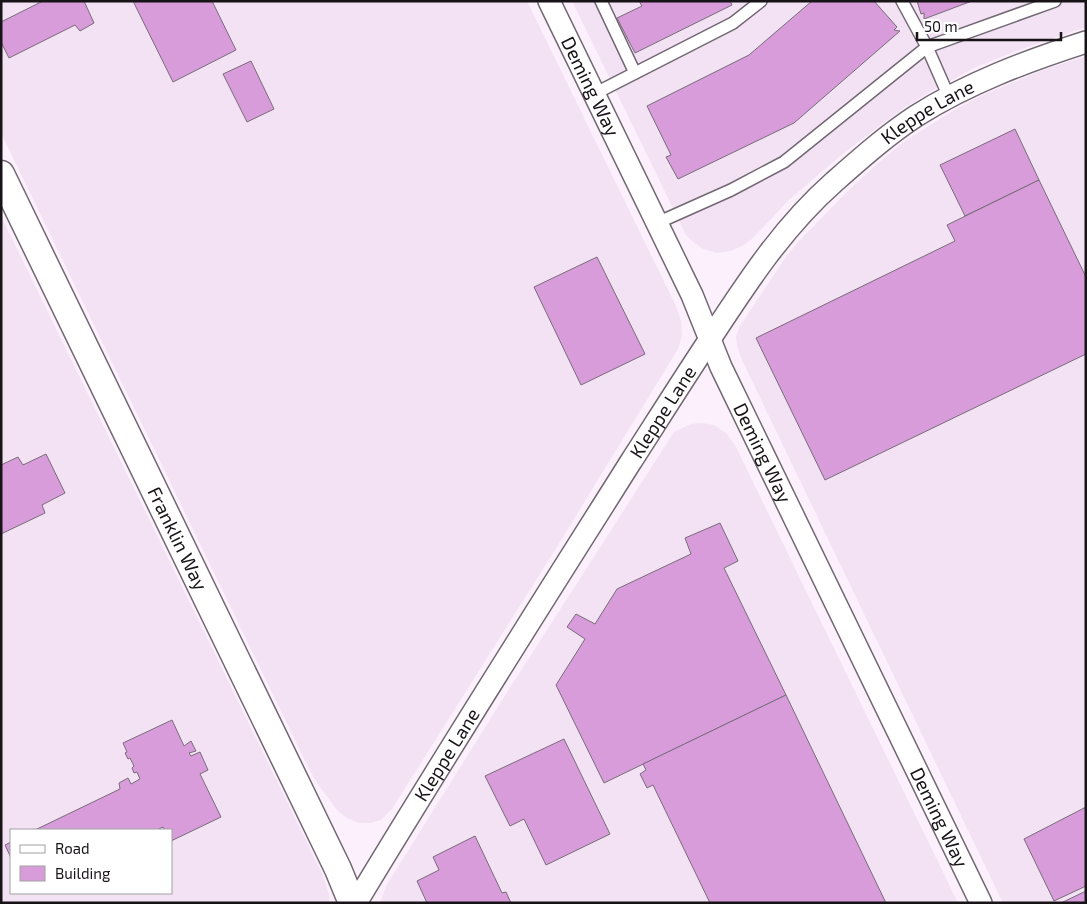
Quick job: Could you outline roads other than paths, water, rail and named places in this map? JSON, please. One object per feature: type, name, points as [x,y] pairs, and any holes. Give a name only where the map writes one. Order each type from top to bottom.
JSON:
[{"type":"street","name":"Deming Way","points":[[549,1],[692,295],[725,376],[981,903]]},
{"type":"street","name":"Kleppe Lane","points":[[356,903],[530,621],[710,339],[766,256],[799,216],[874,147],[914,117],[949,97],[1003,72],[1086,42]]},
{"type":"street","name":"Franklin Way","points":[[1,174],[333,860],[352,903]]},
{"type":"lane","points":[[601,1],[635,73]]},
{"type":"lane","points":[[594,94],[733,23],[761,1]]},
{"type":"lane","points":[[902,1],[927,47],[949,97]]},
{"type":"lane","points":[[657,223],[731,190],[784,162],[927,47],[1054,1]]}]
